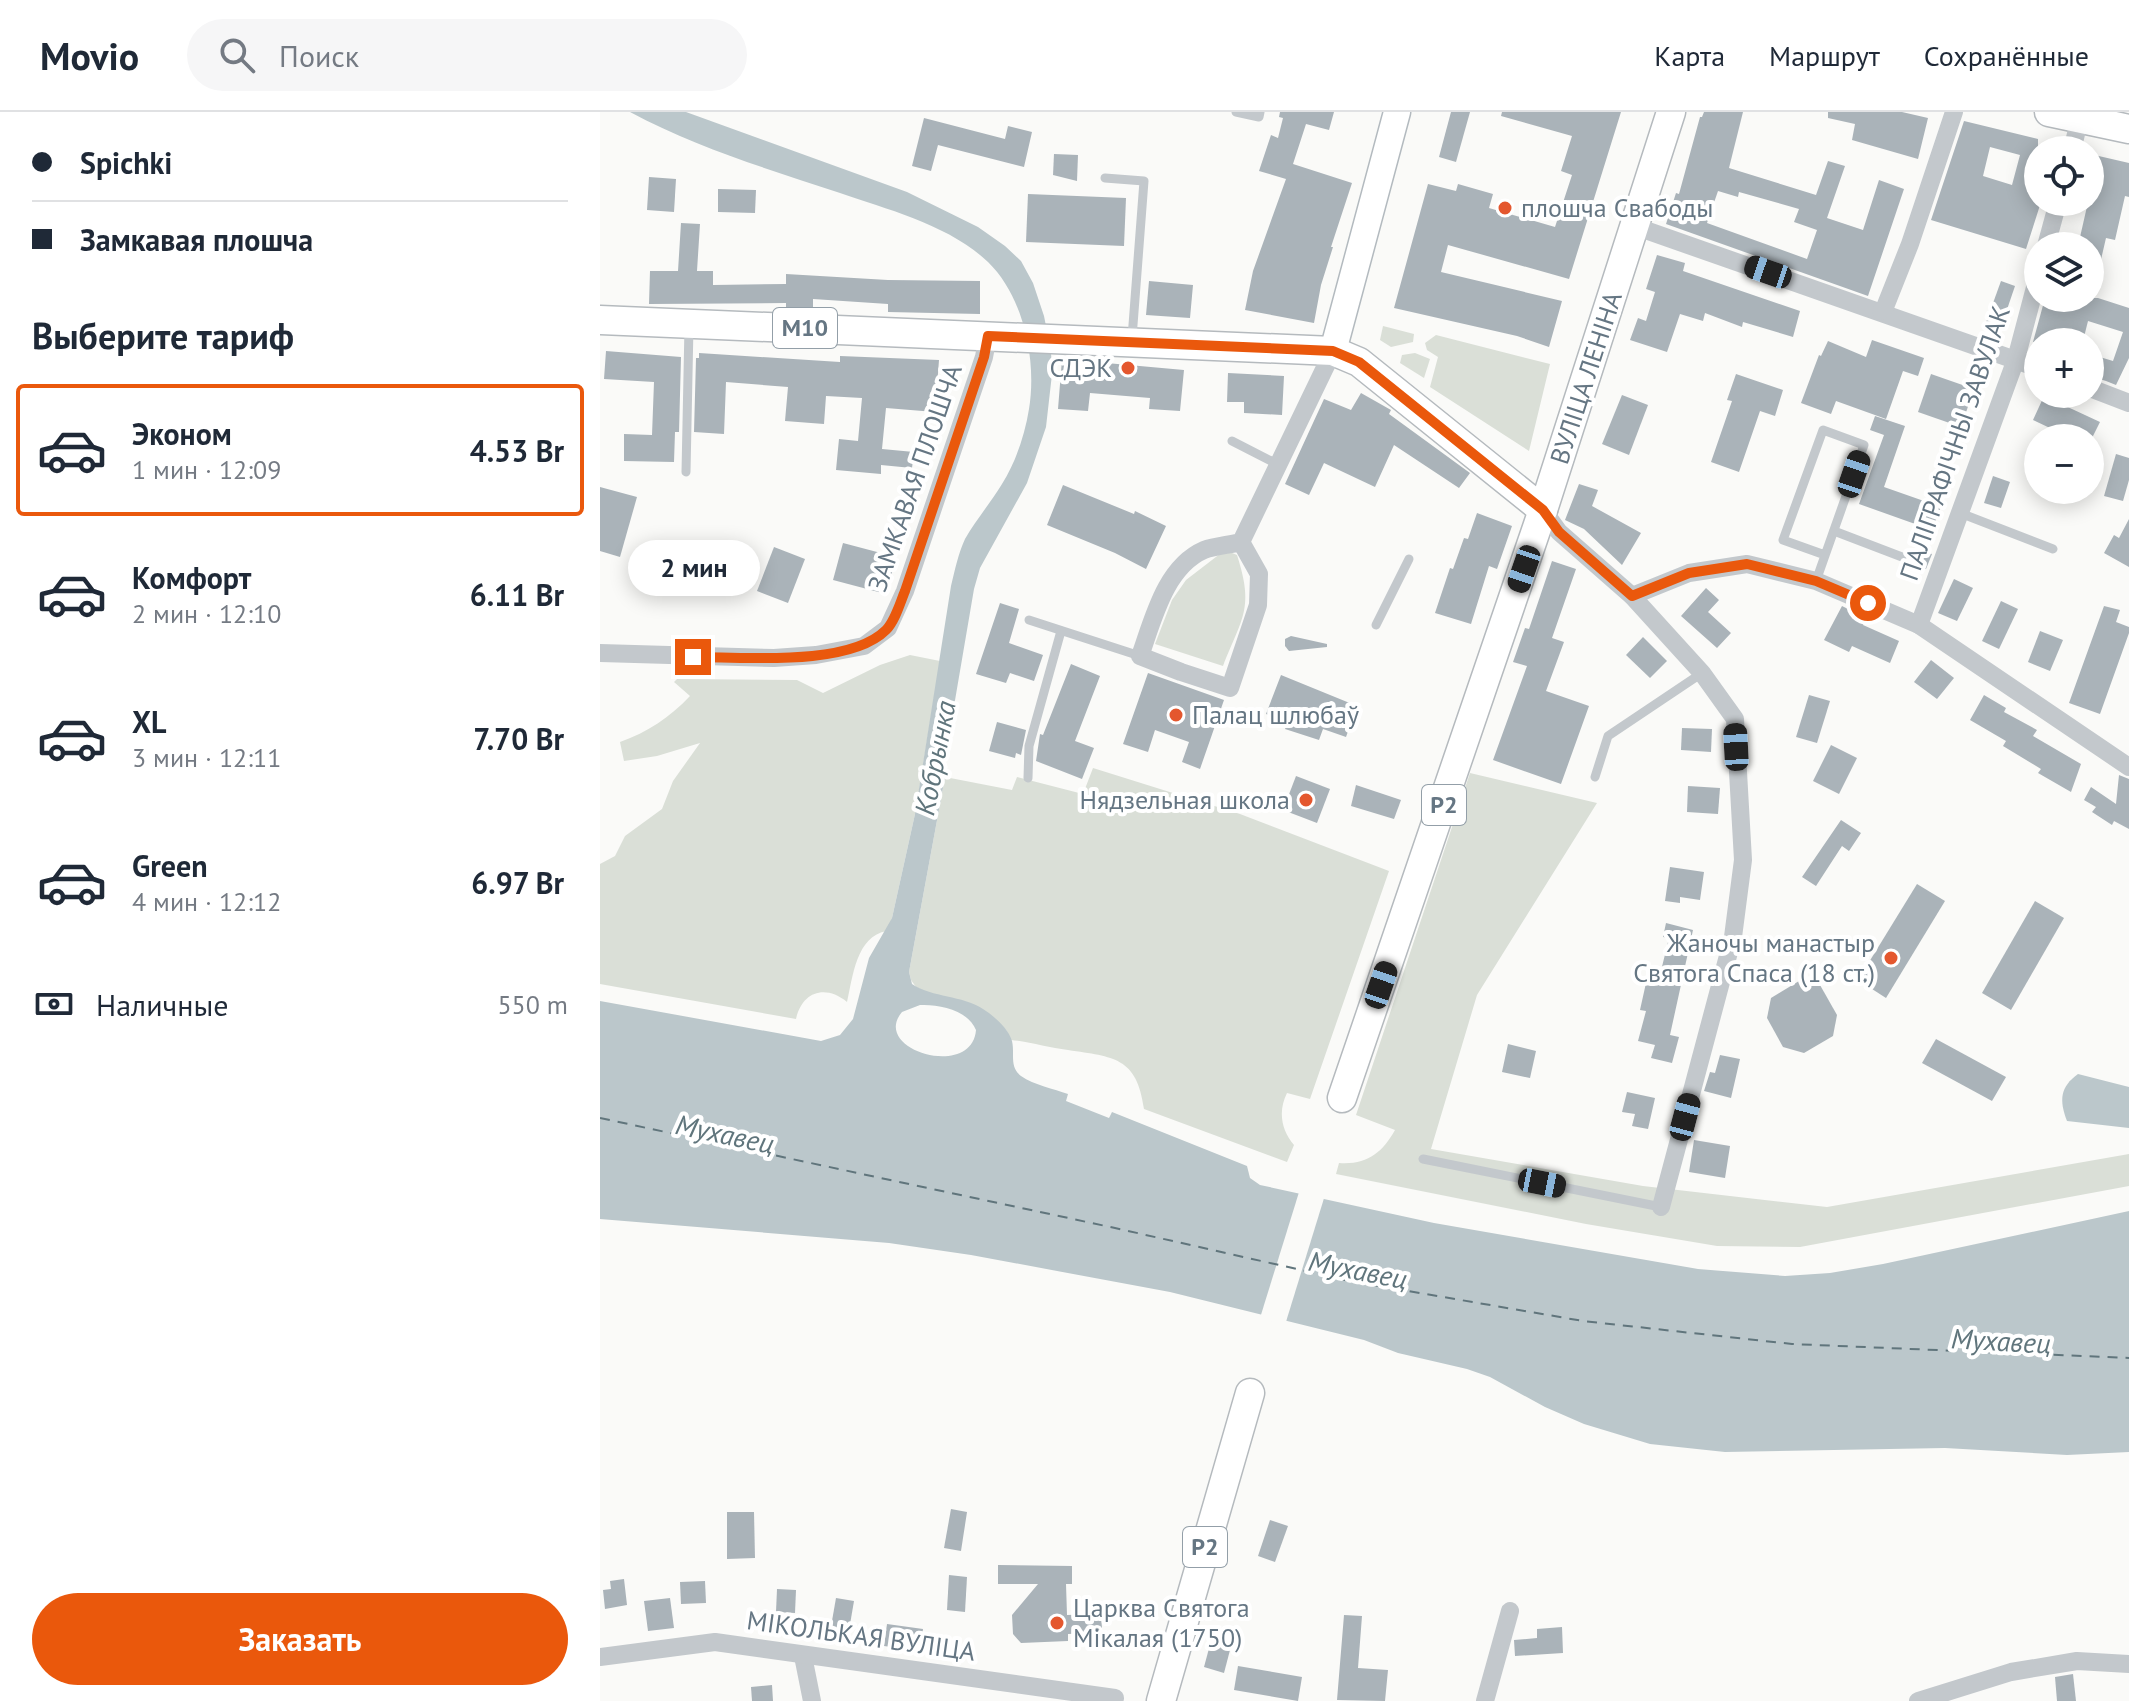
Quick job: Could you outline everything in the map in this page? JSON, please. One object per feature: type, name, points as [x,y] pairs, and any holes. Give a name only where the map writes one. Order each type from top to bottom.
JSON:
[{"type":"main road","points":[[1333,351],[1397,112]]},
{"type":"main road","name":"ВУЛІЦА ЛЕНІНА","points":[[1342,1098],[1543,510],[1671,112]]},
{"type":"main road","points":[[2049,112],[2129,129]]},
{"type":"main road","name":"М10","points":[[600,320],[1333,351],[1359,362],[1543,510]]},
{"type":"main road","name":"Р2","points":[[1161,1701],[1250,1393]]},
{"type":"street","points":[[1881,311],[1910,244],[1954,112]]},
{"type":"street","points":[[2076,136],[2080,118]]},
{"type":"street","points":[[1634,226],[2024,362]]},
{"type":"street","name":"ПАЛІГРАФІЧНЫ ЗАВУЛАК","points":[[1919,625],[2016,359],[2028,312]]},
{"type":"street","name":"ЗАМКАВАЯ ПЛОШЧА","points":[[600,653],[774,658],[816,655],[864,646],[888,628],[910,576],[984,357],[988,336]]},
{"type":"street","points":[[1241,542],[1333,351]]},
{"type":"street","points":[[2104,393],[2129,403]]},
{"type":"street","points":[[1543,510],[1559,532],[1632,596],[1702,673],[1735,719],[1743,860],[1733,937],[1661,1207]]},
{"type":"street","points":[[1241,542],[1259,574],[1258,605],[1230,688],[1140,656],[1165,592],[1182,565],[1203,550],[1241,542]]},
{"type":"street","points":[[1632,596],[1689,573],[1747,564],[1816,581],[1919,625],[2129,767]]},
{"type":"street","points":[[1485,1701],[1510,1611]]},
{"type":"street","name":"МІКОЛЬКАЯ ВУЛІЦА","points":[[600,1657],[715,1642],[1045,1694],[1115,1698]]},
{"type":"street","points":[[803,1656],[812,1701]]},
{"type":"street","points":[[1918,1701],[2011,1672],[2077,1661],[2129,1664]]},
{"type":"lane","points":[[1236,112],[1259,117],[1260,112]]},
{"type":"lane","points":[[1105,178],[1144,181],[1132,341]]},
{"type":"lane","points":[[686,472],[689,323]]},
{"type":"lane","points":[[1816,581],[1864,445],[1823,430],[1783,540],[1825,555]]},
{"type":"lane","points":[[1232,441],[1277,464]]},
{"type":"lane","points":[[1960,513],[2053,549]]},
{"type":"lane","points":[[1834,531],[1902,557]]},
{"type":"lane","points":[[1376,625],[1409,559]]},
{"type":"lane","points":[[1029,620],[1140,656]]},
{"type":"lane","points":[[1028,778],[1029,746],[1061,631]]},
{"type":"lane","points":[[1595,777],[1608,736],[1702,673]]},
{"type":"lane","points":[[1423,1159],[1661,1207]]},
{"type":"shaded area","points":[[1383,326],[1414,334],[1413,342],[1391,347],[1380,340]]},
{"type":"shaded area","points":[[1436,335],[1550,364],[1529,451],[1430,387],[1438,357],[1427,350],[1425,343]]},
{"type":"shaded area","points":[[1415,353],[1430,359],[1424,378],[1400,363],[1402,355]]},
{"type":"shaded area","points":[[1225,550],[1237,555],[1245,600],[1241,623],[1223,666],[1155,644],[1172,600],[1186,580]]},
{"type":"shaded area","points":[[910,655],[940,661],[915,814],[892,918],[887,931],[877,934],[862,949],[847,1002],[831,993],[816,994],[803,1002],[796,1019],[600,984],[600,864],[615,856],[625,836],[662,809],[673,781],[700,743],[657,756],[624,761],[620,742],[658,724],[690,696],[674,682],[677,679],[797,680],[823,693],[880,665]]},
{"type":"shaded area","points":[[1093,768],[1240,814],[1389,871],[1310,1099],[1287,1093],[1284,1100],[1282,1120],[1294,1145],[1287,1162],[1144,1109],[1136,1079],[1121,1063],[1098,1055],[1011,1040],[1006,1030],[916,987],[911,980],[909,972],[945,777],[1012,790],[1017,777],[1083,794]]},
{"type":"shaded area","points":[[1470,773],[1597,803],[1477,995],[1431,1149],[1643,1186],[1827,1207],[2129,1154],[2129,1186],[1800,1247],[1717,1246],[1586,1224],[1336,1174],[1339,1163],[1358,1162],[1373,1156],[1395,1130],[1356,1115]]},
{"type":"water","points":[[630,112],[686,112],[907,192],[978,227],[1005,246],[1021,261],[1033,283],[1044,316],[1052,374],[1046,427],[1027,483],[980,568],[974,589],[946,753],[945,777],[909,972],[912,984],[929,992],[975,1004],[992,1015],[1010,1036],[1017,1072],[1032,1082],[1068,1094],[1066,1101],[1109,1118],[1112,1112],[1247,1166],[1250,1178],[1260,1185],[1434,1223],[1698,1269],[1785,1276],[1830,1273],[1883,1264],[2129,1211],[2129,1452],[2067,1455],[1945,1448],[1725,1452],[1650,1444],[1584,1424],[1490,1377],[1467,1369],[1170,1292],[889,1243],[600,1219],[600,1001],[821,1041],[840,1035],[853,1019],[869,958],[892,918],[915,814],[957,562],[965,539],[1016,457],[1025,428],[1031,390],[1029,351],[1019,311],[1000,276],[972,249],[918,220],[733,157]],"holes":[[[928,1005],[944,1007],[967,1018],[976,1030],[970,1045],[958,1054],[942,1056],[910,1048],[900,1038],[896,1026],[902,1012]]]},
{"type":"water","points":[[2078,1074],[2129,1087],[2129,1128],[2067,1121],[2063,1107],[2064,1089]]},
{"type":"pier","points":[[1300,1189],[1325,1195],[1285,1325],[1260,1318]]},
{"type":"building","points":[[1280,112],[1334,112],[1329,130],[1306,124],[1293,164],[1352,183],[1331,247],[1314,323],[1245,310],[1253,271],[1286,179],[1259,171],[1271,135],[1278,138],[1283,118],[1279,117]]},
{"type":"building","points":[[1451,112],[1470,112],[1456,162],[1439,157]]},
{"type":"building","points":[[1502,112],[1621,112],[1569,279],[1448,245],[1441,272],[1562,301],[1549,347],[1517,336],[1394,308],[1428,184],[1456,191],[1458,184],[1493,194],[1489,208],[1555,227],[1572,175],[1561,171],[1572,136],[1501,116]]},
{"type":"building","points":[[1704,112],[1743,112],[1729,168],[1816,195],[1828,161],[1845,166],[1827,218],[1863,230],[1879,180],[1904,189],[1868,296],[1666,224],[1676,193],[1679,194]],"holes":[[[1718,191],[1738,197],[1739,192],[1799,209],[1794,222],[1817,230],[1807,259],[1707,223]]]},
{"type":"building","points":[[1828,112],[1902,112],[1928,118],[1918,159],[1852,140],[1855,124],[1828,118]]},
{"type":"building","points":[[924,118],[1005,139],[1008,126],[1032,132],[1024,167],[938,145],[931,171],[912,166]]},
{"type":"building","points":[[1964,121],[2026,136],[2024,216],[2037,216],[2031,232],[2024,232],[2024,248],[1931,220]],"holes":[[[1990,147],[2020,155],[2012,185],[1983,176]]]},
{"type":"building","points":[[1054,154],[1078,155],[1077,181],[1053,175]]},
{"type":"building","points":[[2104,157],[2129,163],[2129,197],[2125,196],[2115,240],[2106,238],[2104,247],[2104,232],[2081,232],[2085,216],[2104,216]]},
{"type":"building","points":[[649,177],[676,179],[674,212],[647,210]]},
{"type":"building","points":[[718,189],[756,190],[755,213],[718,212]]},
{"type":"building","points":[[1028,194],[1126,198],[1124,246],[1026,242]]},
{"type":"building","points":[[681,223],[700,224],[697,271],[713,271],[713,285],[786,284],[786,274],[980,281],[980,314],[888,312],[888,304],[813,299],[813,307],[786,307],[786,303],[649,304],[650,271],[678,271]]},
{"type":"building","points":[[1657,255],[1685,263],[1683,271],[1800,311],[1793,337],[1743,322],[1742,327],[1705,313],[1703,321],[1680,314],[1667,352],[1630,340],[1638,318],[1646,321],[1655,292],[1646,289]]},
{"type":"building","points":[[1149,281],[1193,285],[1190,318],[1146,315]]},
{"type":"building","points":[[2001,281],[2015,286],[1999,333],[1984,328]]},
{"type":"building","points":[[2104,300],[2129,308],[2129,358],[2116,385],[2104,381],[2104,358],[2113,361],[2123,332],[2088,321],[2086,328],[2037,328],[2041,312],[2104,312]]},
{"type":"building","points":[[1872,340],[1924,358],[1918,376],[1903,371],[1886,419],[1836,401],[1831,414],[1801,403],[1819,355],[1828,341],[1866,357]]},
{"type":"building","points":[[606,351],[681,357],[679,432],[675,432],[674,462],[624,461],[624,434],[652,435],[654,382],[604,379]]},
{"type":"building","points":[[699,353],[840,362],[840,356],[939,360],[935,412],[886,408],[882,449],[914,452],[912,468],[881,465],[881,474],[836,470],[839,439],[858,441],[862,398],[826,396],[824,424],[785,421],[788,387],[726,382],[724,434],[694,432],[696,358],[699,358]]},
{"type":"building","points":[[1062,359],[1184,370],[1180,411],[1149,409],[1150,398],[1090,393],[1088,411],[1058,409]]},
{"type":"building","points":[[1228,373],[1284,376],[1282,415],[1244,413],[1244,402],[1227,402]]},
{"type":"building","points":[[1736,374],[1783,390],[1775,416],[1760,411],[1739,472],[1711,462],[1732,401],[1727,400]]},
{"type":"building","points":[[1931,374],[1974,389],[1961,427],[1918,412]]},
{"type":"building","points":[[1361,393],[1391,410],[1389,414],[1470,473],[1459,488],[1394,445],[1375,487],[1324,463],[1309,495],[1285,484],[1324,399],[1351,410]]},
{"type":"building","points":[[1622,395],[1648,405],[1629,455],[1602,444]]},
{"type":"building","points":[[2038,408],[2070,408],[2100,422],[2041,424],[2033,420]]},
{"type":"building","points":[[1875,416],[1905,426],[1884,487],[1941,507],[1932,530],[1859,504],[1884,435],[1870,430]]},
{"type":"building","points":[[2116,454],[2129,458],[2129,480],[2123,501],[2104,496]]},
{"type":"building","points":[[1993,476],[2010,482],[2001,508],[1984,503]]},
{"type":"building","points":[[1579,484],[1598,490],[1592,506],[1641,533],[1622,565],[1584,529],[1565,520]]},
{"type":"building","points":[[1063,485],[1134,514],[1135,511],[1166,526],[1146,569],[1047,525]]},
{"type":"building","points":[[600,487],[637,497],[620,557],[600,551]]},
{"type":"building","points":[[1477,513],[1512,526],[1497,569],[1489,566],[1471,624],[1435,613],[1450,568],[1453,569],[1464,538],[1468,539]]},
{"type":"building","points":[[2129,519],[2129,567],[2104,553],[2114,535],[2119,538]]},
{"type":"building","points":[[843,543],[896,557],[886,594],[833,580]]},
{"type":"building","points":[[774,547],[805,559],[788,603],[757,591]]},
{"type":"building","points":[[1917,549],[1932,554],[1926,569],[1912,564]]},
{"type":"building","points":[[1552,561],[1576,569],[1552,638],[1564,642],[1546,691],[1589,706],[1561,784],[1493,760],[1527,666],[1513,662],[1525,628],[1529,629]]},
{"type":"building","points":[[1954,579],[1973,588],[1957,621],[1938,613]]},
{"type":"building","points":[[1706,588],[1719,600],[1708,612],[1731,633],[1717,648],[1681,616]]},
{"type":"building","points":[[2001,601],[2018,609],[1999,649],[1982,641]]},
{"type":"building","points":[[1000,603],[1019,609],[1009,643],[1043,655],[1034,681],[1010,673],[1006,683],[976,674]]},
{"type":"building","points":[[1842,606],[1866,618],[1863,625],[1899,641],[1890,663],[1852,646],[1849,652],[1824,640]]},
{"type":"building","points":[[2104,606],[2120,610],[2116,622],[2129,627],[2129,633],[2100,714],[2069,703]]},
{"type":"building","points":[[2040,631],[2063,640],[2050,671],[2028,662]]},
{"type":"building","points":[[1291,636],[1327,644],[1327,647],[1289,651],[1285,639]]},
{"type":"building","points":[[1643,637],[1667,661],[1650,678],[1626,655]]},
{"type":"building","points":[[1931,660],[1954,678],[1937,699],[1914,682]]},
{"type":"building","points":[[1071,664],[1100,676],[1075,741],[1094,748],[1082,779],[1036,761],[1040,734],[1043,735]]},
{"type":"building","name":"Палац шлюбаў","points":[[1148,673],[1224,700],[1200,769],[1182,762],[1189,742],[1155,730],[1148,752],[1123,744]]},
{"type":"building","points":[[1281,675],[1357,706],[1346,737],[1323,729],[1319,740],[1285,729],[1288,722],[1266,714]]},
{"type":"building","points":[[1809,695],[1830,701],[1817,743],[1796,737]]},
{"type":"building","points":[[1984,695],[2006,708],[2004,712],[2037,730],[2033,736],[2081,764],[2071,792],[2038,773],[2041,769],[2003,746],[2006,741],[1970,720]]},
{"type":"building","points":[[997,722],[1026,730],[1021,755],[1016,753],[1015,758],[989,751]]},
{"type":"building","points":[[1682,728],[1712,729],[1711,752],[1681,750]]},
{"type":"building","points":[[1831,745],[1857,758],[1839,794],[1813,781]]},
{"type":"building","points":[[2119,775],[2129,779],[2129,829],[2114,821],[2112,825],[2092,812],[2096,807],[2084,800],[2091,787],[2116,804]]},
{"type":"building","points":[[1296,776],[1330,789],[1317,823],[1283,810]]},
{"type":"building","points":[[1356,785],[1401,800],[1394,819],[1351,806]]},
{"type":"building","points":[[1688,786],[1720,788],[1718,814],[1687,812]]},
{"type":"building","points":[[1841,820],[1861,833],[1849,851],[1842,846],[1816,886],[1802,877]]},
{"type":"building","points":[[1670,867],[1704,872],[1700,900],[1680,897],[1680,903],[1665,901]]},
{"type":"building","name":"Жаночы манастыр Святога Спаса (18 ст.)","points":[[1917,884],[1945,901],[1886,998],[1858,980]]},
{"type":"building","points":[[2035,901],[2064,918],[2011,1010],[1982,993]]},
{"type":"building","points":[[1666,923],[1693,930],[1670,1035],[1679,1037],[1672,1063],[1651,1058],[1655,1045],[1638,1041],[1646,1011],[1640,1010],[1646,983],[1653,985],[1655,978],[1659,979],[1669,938],[1663,937]]},
{"type":"building","points":[[1799,981],[1820,985],[1837,1015],[1833,1036],[1804,1053],[1783,1047],[1767,1018],[1771,998]]},
{"type":"building","points":[[1936,1039],[2006,1077],[1992,1101],[1922,1063]]},
{"type":"building","points":[[1508,1044],[1536,1051],[1530,1078],[1502,1072]]},
{"type":"building","points":[[1720,1055],[1740,1059],[1731,1098],[1704,1091],[1710,1072],[1715,1073]]},
{"type":"building","points":[[1627,1092],[1655,1098],[1648,1129],[1632,1126],[1635,1114],[1622,1112]]},
{"type":"building","points":[[1694,1140],[1730,1146],[1725,1178],[1689,1172]]},
{"type":"building","points":[[951,1509],[967,1512],[961,1551],[944,1548]]},
{"type":"building","points":[[727,1512],[754,1512],[755,1558],[727,1559]]},
{"type":"building","points":[[1270,1520],[1288,1526],[1275,1562],[1258,1556]]},
{"type":"building","points":[[998,1565],[1072,1566],[1072,1584],[1066,1584],[1067,1615],[1095,1614],[1101,1617],[1102,1628],[1096,1633],[1068,1634],[1068,1641],[1021,1643],[1013,1634],[1012,1615],[1038,1584],[998,1584]]},
{"type":"building","points":[[949,1575],[967,1577],[965,1612],[947,1610]]},
{"type":"building","points":[[624,1579],[627,1605],[605,1609],[603,1590],[611,1589],[610,1581]]},
{"type":"building","points":[[705,1581],[706,1603],[681,1604],[680,1582]]},
{"type":"building","points":[[777,1589],[796,1590],[795,1613],[776,1612]]},
{"type":"building","points":[[670,1598],[674,1628],[648,1631],[644,1601]]},
{"type":"building","points":[[836,1598],[854,1601],[847,1642],[829,1638]]},
{"type":"building","points":[[1344,1615],[1362,1616],[1358,1668],[1388,1670],[1385,1701],[1337,1700]]},
{"type":"building","points":[[887,1624],[923,1629],[920,1651],[884,1646]]},
{"type":"building","points":[[1215,1626],[1235,1631],[1224,1673],[1204,1667]]},
{"type":"building","points":[[1562,1627],[1563,1653],[1515,1656],[1514,1640],[1537,1638],[1537,1629]]},
{"type":"building","points":[[1238,1666],[1302,1677],[1298,1701],[1234,1690]]},
{"type":"building","points":[[2073,1674],[2076,1701],[2057,1701],[2055,1677]]},
{"type":"building","points":[[772,1685],[773,1701],[752,1701],[751,1687]]},
{"type":"ferry route","points":[[600,1118],[1350,1281],[1583,1321],[1792,1344],[2129,1358]]},
{"type":"place","name":"плошча Свабоды","points":[[1505,208]]},
{"type":"place","name":"СДЭК","points":[[1128,368]]},
{"type":"place","name":"Палац шлюбаў","points":[[1176,715]]},
{"type":"place","name":"Нядзельная школа","points":[[1306,800]]},
{"type":"place","name":"Жаночы манастыр Святога Спаса (18 ст.)","points":[[1891,958]]},
{"type":"place","name":"Царква Святога Мікалая (1750)","points":[[1057,1623]]},
{"type":"route","points":[[693,657],[816,655],[864,646],[888,628],[905,591],[984,357],[988,336],[1333,351],[1359,362],[1543,510],[1559,532],[1632,596],[1689,573],[1747,564],[1816,581],[1868,603]]},
{"type":"water label","name":"Кобрынка","points":[[935,758]]},
{"type":"water label","name":"Мухавец","points":[[725,1134]]},
{"type":"water label","name":"Мухавец","points":[[1358,1270]]},
{"type":"water label","name":"Мухавец","points":[[2001,1341]]}]
